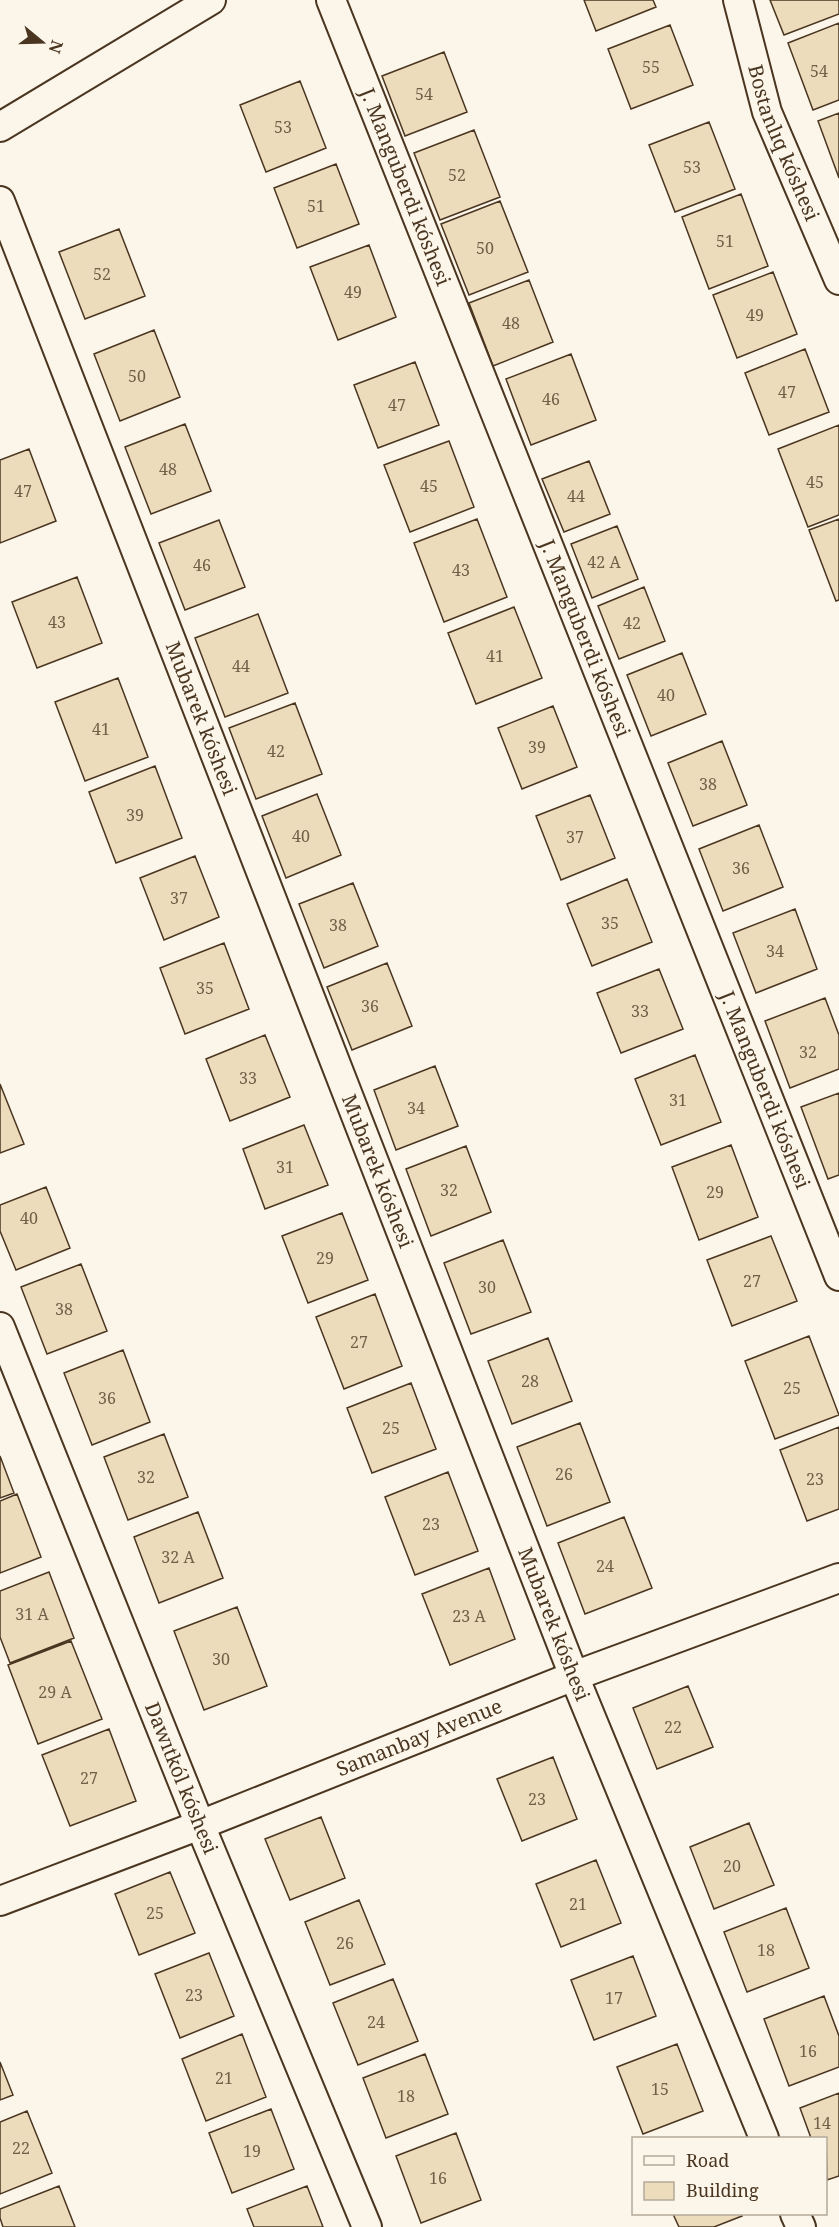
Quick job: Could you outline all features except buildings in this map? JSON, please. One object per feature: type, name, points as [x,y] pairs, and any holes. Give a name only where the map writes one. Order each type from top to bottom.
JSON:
[{"type":"street","points":[[0,127],[211,0]]},
{"type":"street","name":"J. Manguberdi kóshesi","points":[[331,0],[839,1276]]},
{"type":"street","name":"Bostanlıq kóshesi","points":[[738,0],[767,112],[839,280]]},
{"type":"street","name":"Mubarek kóshesi","points":[[0,201],[574,1676],[763,2137]]},
{"type":"street","name":"Dawıtkól kóshesi","points":[[0,1327],[200,1826],[367,2227]]},
{"type":"street","name":"Samanbay Avenue","points":[[0,1901],[200,1826],[574,1676],[839,1578]]}]
